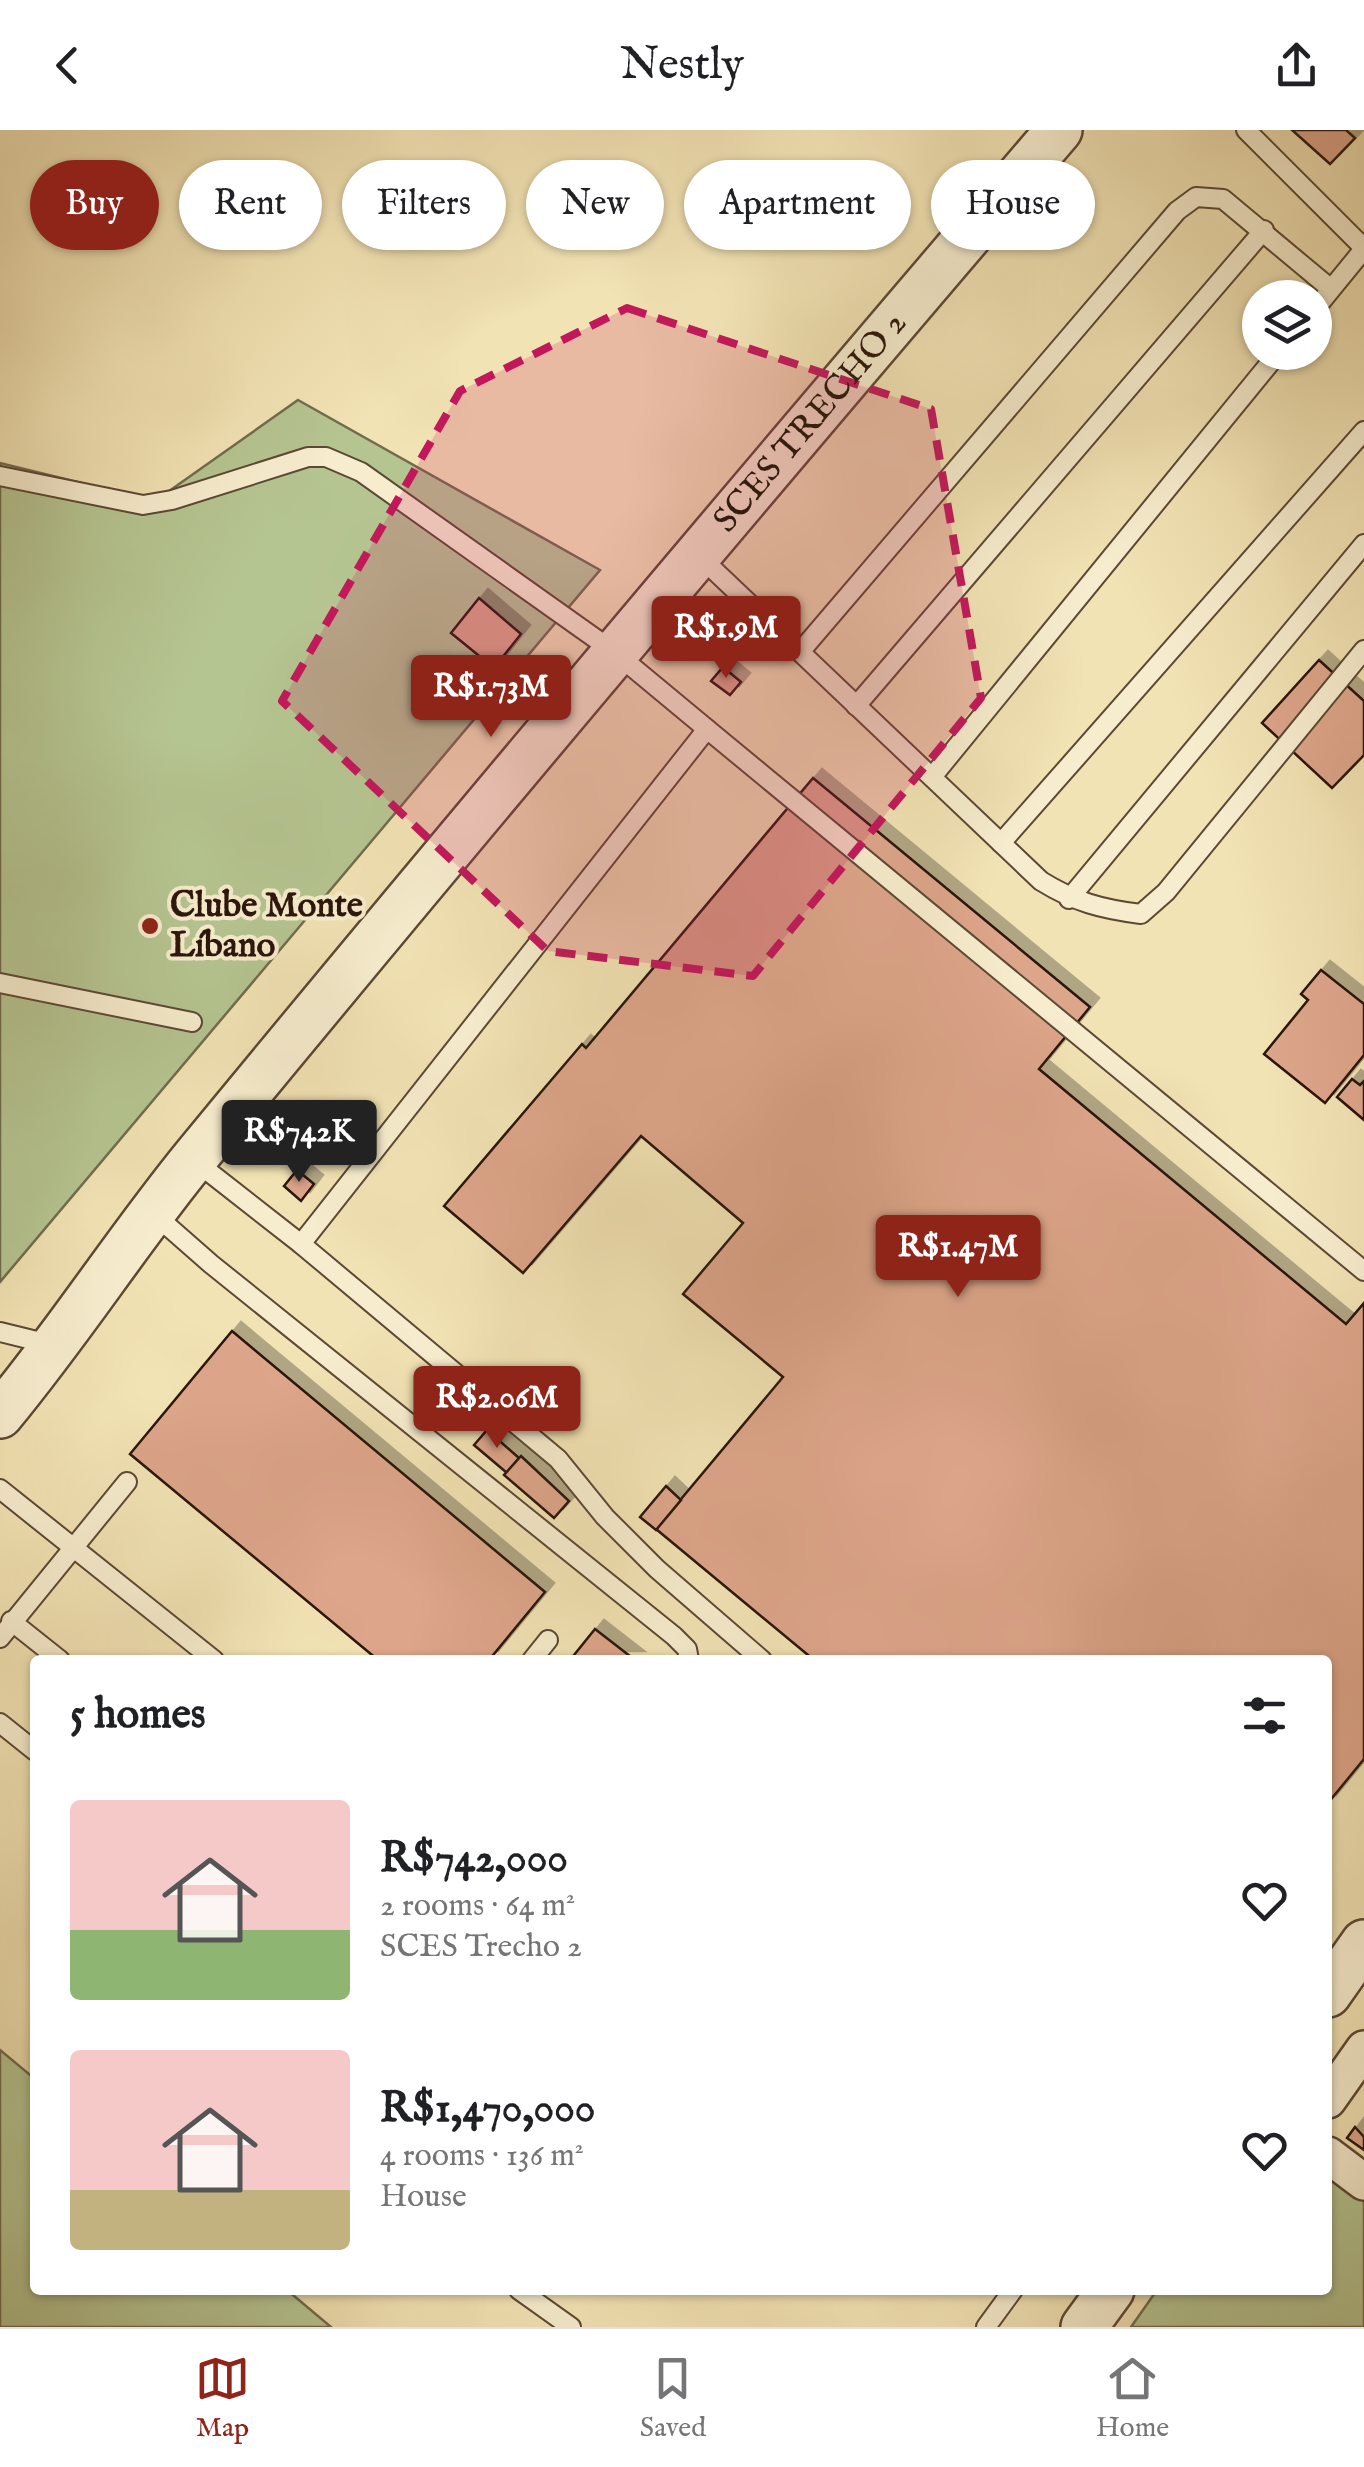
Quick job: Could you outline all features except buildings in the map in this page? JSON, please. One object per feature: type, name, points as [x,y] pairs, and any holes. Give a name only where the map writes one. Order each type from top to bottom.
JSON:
[{"type":"street","name":"SCES TRECHO 2","points":[[0,1414],[58,1346],[193,1160],[613,651],[1059,130]]},
{"type":"street","points":[[1332,1988],[1364,1943]]},
{"type":"street","points":[[1332,2094],[1364,2049]]},
{"type":"street","points":[[1332,2158],[1364,2182]]},
{"type":"street","points":[[1084,2327],[1108,2295]]},
{"type":"lane","points":[[1246,130],[1364,248],[1332,288]]},
{"type":"lane","points":[[800,652],[1177,211],[1196,197],[1223,199],[1321,280]]},
{"type":"lane","points":[[856,706],[1264,230]]},
{"type":"lane","points":[[932,777],[1264,370]]},
{"type":"lane","points":[[1002,843],[1364,432]]},
{"type":"lane","points":[[0,476],[143,504],[172,500],[308,457],[326,458],[361,472],[613,651],[1364,1271]]},
{"type":"lane","points":[[1069,899],[1364,544]]},
{"type":"lane","points":[[697,554],[1041,881],[1079,904],[1140,914],[1166,892],[1364,650]]},
{"type":"lane","points":[[301,1244],[706,729]]},
{"type":"lane","points":[[0,983],[192,1022]]},
{"type":"lane","points":[[193,1160],[301,1244],[558,1459],[605,1517],[657,1569],[756,1655]]},
{"type":"lane","points":[[154,1214],[210,1264],[674,1636],[688,1655]]},
{"type":"lane","points":[[0,1332],[58,1346]]},
{"type":"lane","points":[[0,1638],[71,1546],[127,1482]]},
{"type":"lane","points":[[0,1489],[208,1655]]},
{"type":"lane","points":[[12,1621],[54,1655]]},
{"type":"lane","points":[[536,1655],[548,1640]]},
{"type":"lane","points":[[0,1723],[30,1747]]},
{"type":"lane","points":[[526,2295],[571,2327]]},
{"type":"lane","points":[[986,2327],[1009,2295]]},
{"type":"highlighted area","points":[[627,308],[931,409],[981,698],[753,976],[548,951],[282,701],[460,391]]},
{"type":"green space","name":"Clube Monte Líbano","points":[[298,400],[600,570],[0,1282],[0,463],[155,501]]},
{"type":"green space","points":[[0,2050],[30,2075],[30,2295],[293,2295],[331,2327],[0,2327]]},
{"type":"green space","points":[[1332,2171],[1364,2197],[1364,2327],[1131,2327],[1153,2295],[1332,2295]]},
{"type":"place","name":"Clube Monte Líbano","points":[[150,926]]}]
